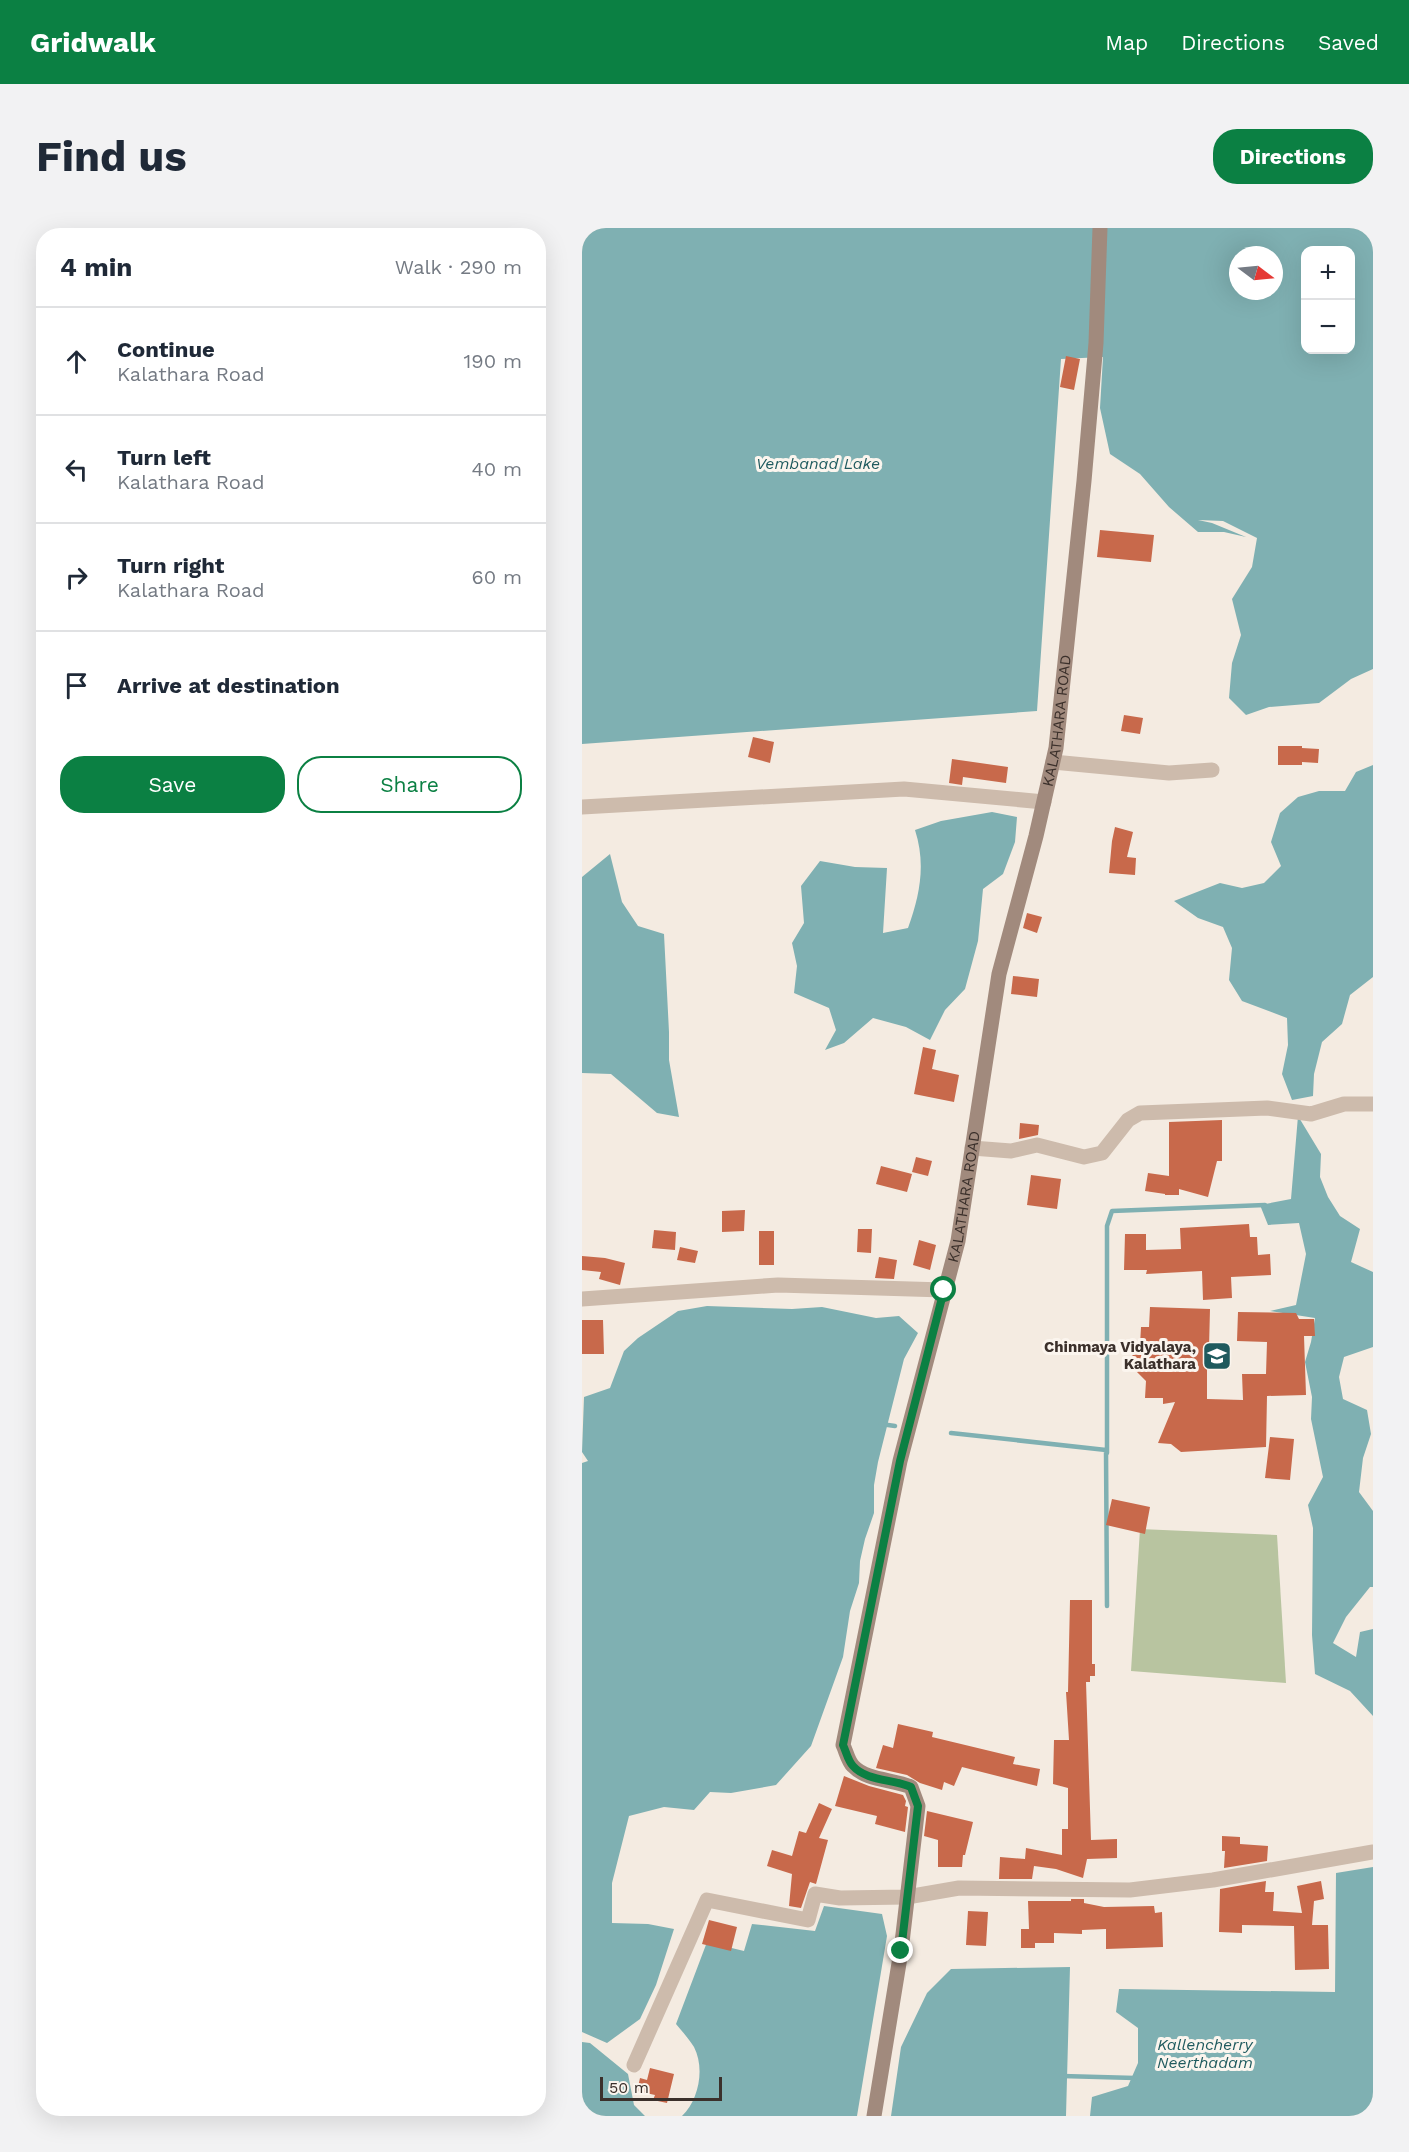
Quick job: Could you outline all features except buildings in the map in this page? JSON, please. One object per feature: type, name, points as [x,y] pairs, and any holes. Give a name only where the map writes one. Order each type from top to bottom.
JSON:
[{"type":"street","name":"KALATHARA ROAD","points":[[874,2116],[901,1951],[918,1806],[911,1787],[900,1782],[868,1776],[854,1768],[843,1745],[900,1461],[958,1241],[999,974],[1056,748],[1096,343],[1100,228]]},
{"type":"street","points":[[1053,762],[1169,773],[1212,770]]},
{"type":"street","points":[[582,807],[904,789],[1044,801]]},
{"type":"street","points":[[972,1148],[1011,1151],[1037,1145],[1084,1157],[1102,1152],[1128,1120],[1140,1113],[1267,1108],[1311,1114],[1344,1104],[1373,1104]]},
{"type":"street","points":[[582,1299],[778,1285],[944,1290]]},
{"type":"street","points":[[634,2065],[707,1900],[808,1920],[815,1894],[840,1898],[907,1897],[959,1888],[1130,1890],[1213,1880],[1373,1852]]},
{"type":"green space","points":[[1140,1529],[1277,1535],[1286,1683],[1131,1671]]},
{"type":"water","name":"Vembanad Lake","points":[[582,228],[1373,228],[1373,669],[1351,679],[1319,703],[1269,707],[1246,715],[1229,698],[1232,663],[1241,635],[1232,599],[1252,567],[1257,538],[1223,521],[1198,520],[1212,523],[1246,537],[1224,532],[1198,532],[1169,507],[1140,474],[1110,454],[1100,408],[1103,357],[1061,359],[1037,711],[582,744]]},
{"type":"water","points":[[1373,765],[1373,977],[1350,995],[1342,1024],[1322,1042],[1314,1074],[1313,1096],[1292,1100],[1282,1074],[1288,1045],[1287,1018],[1242,1001],[1229,980],[1232,948],[1223,927],[1198,918],[1174,901],[1220,883],[1242,888],[1264,883],[1281,866],[1271,842],[1280,813],[1298,797],[1319,791],[1345,791],[1356,772]]},
{"type":"water","points":[[992,812],[1017,817],[1015,842],[1003,874],[983,889],[978,941],[965,989],[945,1010],[930,1040],[906,1027],[873,1018],[844,1043],[825,1050],[836,1030],[829,1008],[794,993],[797,966],[792,943],[804,923],[801,886],[820,861],[855,867],[887,868],[883,933],[908,928],[916,904],[921,867],[915,830],[941,821]]},
{"type":"water","points":[[610,854],[622,902],[638,926],[664,934],[669,1060],[679,1117],[657,1113],[611,1074],[582,1073],[582,877]]},
{"type":"water","points":[[1298,1116],[1321,1154],[1320,1177],[1328,1197],[1340,1216],[1360,1229],[1351,1262],[1373,1272],[1373,1347],[1344,1357],[1339,1377],[1343,1399],[1367,1410],[1371,1434],[1363,1458],[1359,1492],[1373,1511],[1373,1587],[1370,1587],[1346,1617],[1333,1643],[1356,1657],[1360,1632],[1373,1629],[1373,1716],[1350,1691],[1315,1674],[1312,1635],[1313,1528],[1308,1505],[1323,1477],[1311,1419],[1312,1397],[1305,1362],[1315,1318],[1270,1311],[1296,1305],[1306,1254],[1299,1223],[1268,1225],[1260,1205],[1291,1199]]},
{"type":"water","points":[[707,1306],[792,1309],[822,1307],[876,1318],[899,1316],[918,1333],[904,1359],[878,1462],[874,1485],[874,1513],[860,1561],[859,1583],[850,1611],[843,1657],[811,1746],[776,1785],[731,1793],[710,1792],[694,1810],[664,1807],[629,1816],[612,1883],[612,1923],[648,1924],[674,1929],[656,1985],[640,2019],[607,2043],[582,2032],[582,1463],[588,1461],[582,1452],[584,1397],[610,1388],[624,1351],[638,1338],[678,1311]]},
{"type":"water","name":"Kallencherry Neerthadam","points":[[1373,1867],[1373,2116],[1090,2116],[1092,2097],[1128,2086],[1138,2063],[1138,2028],[1116,2012],[1119,1989],[1335,1992],[1336,1873]]},
{"type":"water","points":[[824,1906],[882,1914],[887,1936],[857,2116],[682,2116],[693,2101],[700,2074],[694,2047],[676,2024],[707,1942],[744,1951],[752,1924],[815,1931]]},
{"type":"water","points":[[1070,1967],[1066,2116],[891,2116],[901,2047],[927,1993],[951,1969]]},
{"type":"water","points":[[582,2042],[590,2043],[628,2074],[634,2105],[645,2116],[582,2116]]},
{"type":"waterway","points":[[1107,1453],[1107,1226],[1112,1211],[1265,1205]]},
{"type":"waterway","points":[[881,1424],[895,1426]]},
{"type":"waterway","points":[[951,1433],[1106,1450],[1107,1606]]},
{"type":"waterway","points":[[1062,2076],[1135,2078]]},
{"type":"place","name":"Chinmaya Vidyalaya, Kalathara","points":[[1217,1356]]},
{"type":"route","points":[[901,1951],[918,1806],[911,1787],[900,1782],[868,1776],[854,1768],[843,1745],[900,1461],[944,1290]]}]
